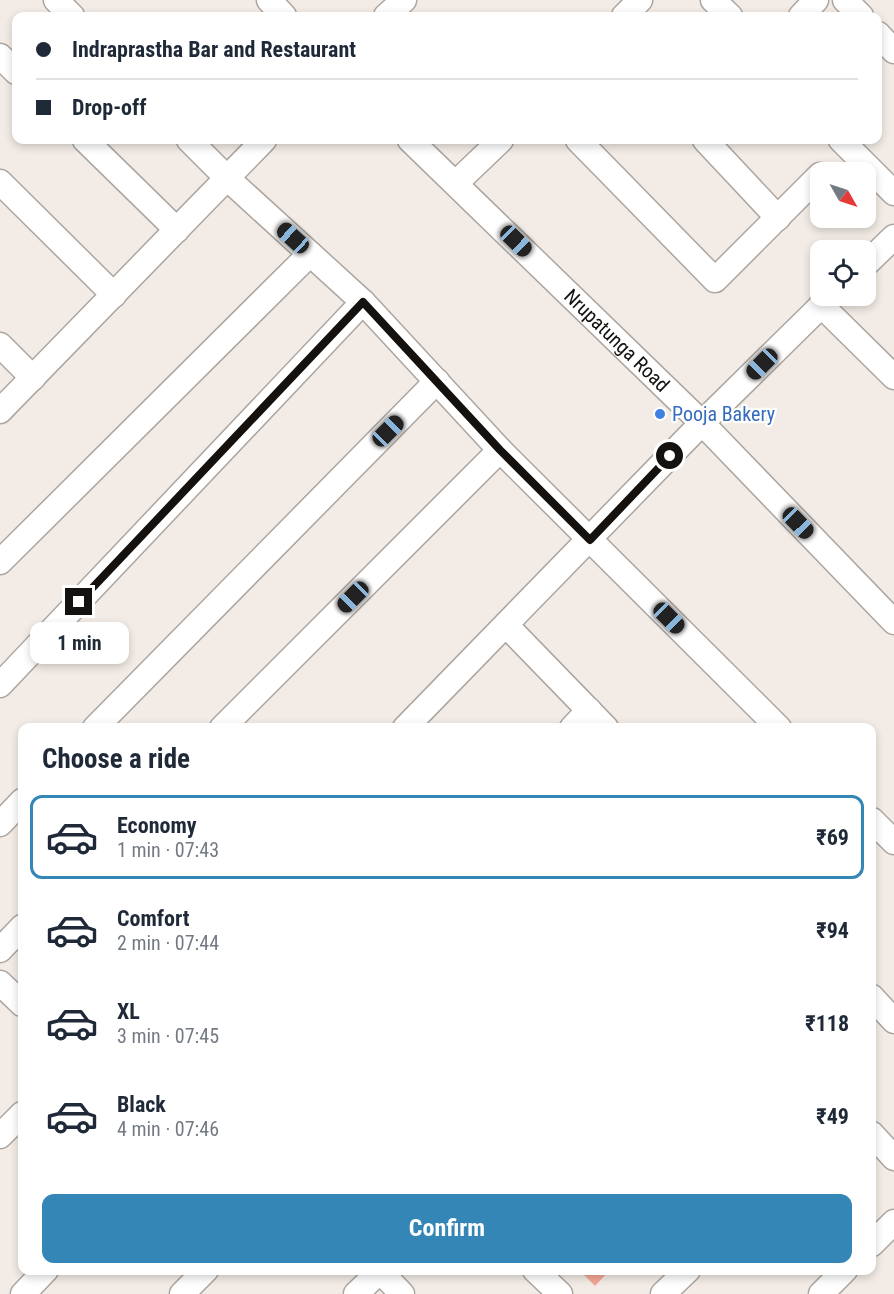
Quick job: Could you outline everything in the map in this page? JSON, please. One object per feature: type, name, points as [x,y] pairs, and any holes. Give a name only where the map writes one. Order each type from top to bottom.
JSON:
[{"type":"street","points":[[56,0],[68,12]]},
{"type":"street","points":[[269,0],[281,12]]},
{"type":"street","points":[[390,12],[404,0]]},
{"type":"street","points":[[628,12],[640,0]]},
{"type":"street","points":[[714,0],[726,12]]},
{"type":"street","points":[[805,12],[816,0]]},
{"type":"street","points":[[845,0],[857,12]]},
{"type":"street","points":[[882,38],[894,51]]},
{"type":"street","points":[[0,56],[12,68]]},
{"type":"street","points":[[89,144],[177,230]]},
{"type":"street","points":[[193,144],[363,302],[500,450],[774,723]]},
{"type":"street","points":[[0,411],[260,144]]},
{"type":"street","name":"Nrupatunga Road","points":[[414,144],[702,423],[894,622]]},
{"type":"street","points":[[457,183],[497,144]]},
{"type":"street","points":[[582,144],[715,280],[810,186]]},
{"type":"street","points":[[709,144],[777,218]]},
{"type":"street","points":[[831,162],[844,144]]},
{"type":"street","points":[[846,144],[894,193]]},
{"type":"street","points":[[0,182],[114,295]]},
{"type":"street","points":[[876,254],[894,237]]},
{"type":"street","points":[[0,562],[310,254]]},
{"type":"street","points":[[0,685],[363,302]]},
{"type":"street","points":[[410,723],[702,423],[820,306]]},
{"type":"street","points":[[831,306],[894,377]]},
{"type":"street","points":[[0,345],[33,378]]},
{"type":"street","points":[[100,723],[437,381]]},
{"type":"street","points":[[227,723],[500,450]]},
{"type":"street","points":[[506,625],[601,723]]},
{"type":"street","points":[[577,723],[589,710]]},
{"type":"street","points":[[0,824],[18,805]]},
{"type":"street","points":[[876,823],[894,842]]},
{"type":"street","points":[[0,950],[18,931]]},
{"type":"street","points":[[0,983],[18,1000]]},
{"type":"street","points":[[876,1002],[894,1021]]},
{"type":"street","points":[[0,1136],[18,1118]]},
{"type":"street","points":[[876,1138],[894,1158]]},
{"type":"street","points":[[876,1240],[894,1222]]},
{"type":"street","points":[[23,1294],[41,1275]]},
{"type":"street","points":[[182,1294],[201,1275]]},
{"type":"street","points":[[356,1294],[376,1275]]},
{"type":"street","points":[[384,1275],[402,1294]]},
{"type":"street","points":[[540,1275],[560,1294]]},
{"type":"street","points":[[663,1294],[683,1275]]},
{"type":"street","points":[[821,1294],[840,1275]]},
{"type":"building","points":[[584,1275],[605,1275],[595,1286]]},
{"type":"place","name":"Pooja Bakery","points":[[660,414]]},
{"type":"route","points":[[79,602],[363,302],[500,450],[590,540],[670,456]]}]
